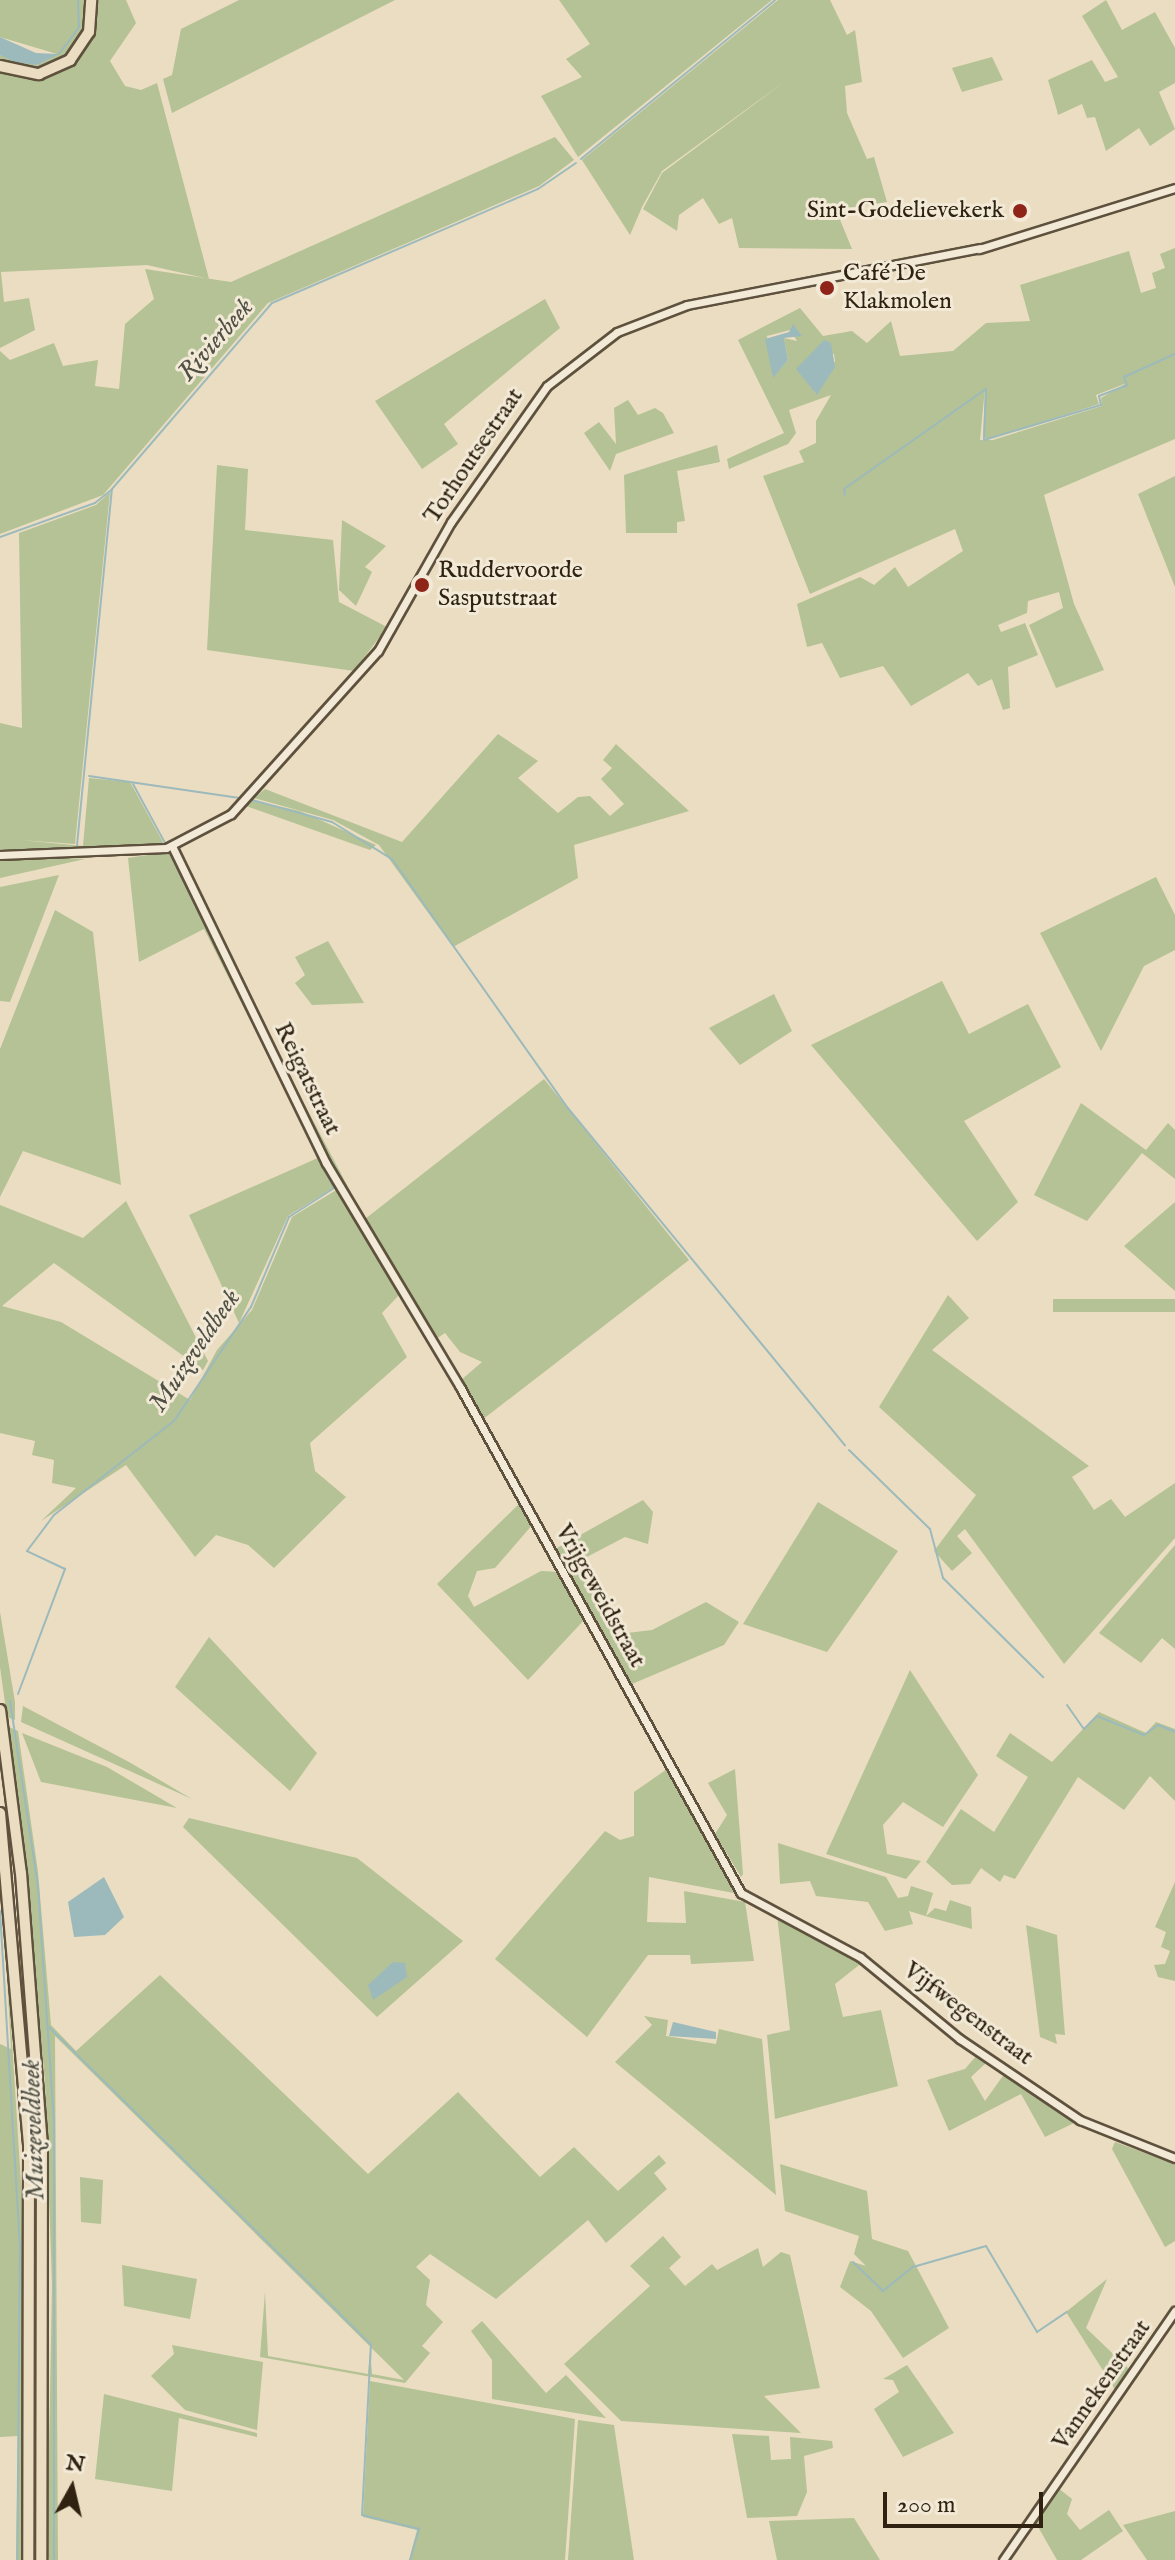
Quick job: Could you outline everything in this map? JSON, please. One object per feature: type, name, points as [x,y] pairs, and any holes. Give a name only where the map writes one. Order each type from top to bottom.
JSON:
[{"type":"highway","points":[[0,66],[39,74],[70,60],[89,32],[91,0]]},
{"type":"highway","points":[[0,1710],[40,2102],[41,2560]]},
{"type":"highway","points":[[0,1813],[29,2146],[28,2560]]},
{"type":"street","name":"Torhoutsestraat","points":[[169,847],[212,827],[246,798],[378,651],[457,511],[547,386],[577,358],[662,311],[980,248],[1175,188]]},
{"type":"street","points":[[0,855],[100,854],[169,847]]},
{"type":"street","name":"Reigatstraat","points":[[169,847],[326,1163],[420,1320]]},
{"type":"street","name":"Vrijgeweidstraat","points":[[420,1320],[741,1893]]},
{"type":"street","name":"Vijfwegenstraat","points":[[741,1893],[853,1952],[960,2039],[1080,2120],[1175,2158]]},
{"type":"street","name":"Vannekenstraat","points":[[1003,2560],[1175,2311]]},
{"type":"green space","points":[[0,0],[87,0],[84,34],[60,62],[36,70],[0,62],[0,55],[37,65],[57,54],[0,37]]},
{"type":"green space","points":[[93,0],[126,0],[136,23],[110,61],[125,86],[141,90],[157,83],[209,279],[147,265],[1,272],[4,302],[29,298],[35,330],[0,348],[0,67],[32,76],[78,55]]},
{"type":"green space","points":[[239,0],[395,0],[172,113],[163,79],[172,75],[181,29]]},
{"type":"green space","points":[[559,0],[772,0],[578,157],[541,96],[582,77],[566,59],[590,44]]},
{"type":"green space","points":[[778,0],[830,0],[847,35],[855,30],[862,82],[845,86],[847,113],[867,159],[874,157],[887,202],[836,210],[852,249],[739,248],[732,218],[719,224],[703,198],[679,215],[677,231],[643,209],[662,173],[784,82],[662,171],[642,207],[630,235],[582,160]]},
{"type":"green space","points":[[1106,0],[1122,30],[1155,12],[1175,48],[1175,83],[1159,92],[1175,129],[1150,146],[1139,128],[1106,151],[1095,117],[1087,118],[1082,104],[1058,115],[1048,80],[1092,60],[1105,82],[1118,77],[1082,16]]},
{"type":"green space","points":[[992,57],[1003,80],[962,92],[952,68]]},
{"type":"green space","points":[[555,137],[574,160],[539,186],[268,303],[103,495],[0,534],[0,351],[10,360],[54,343],[63,366],[98,360],[95,386],[119,389],[125,324],[154,299],[145,269],[231,282]]},
{"type":"green space","points":[[1175,248],[1175,439],[1044,495],[1074,604],[1104,670],[1056,688],[1029,625],[1063,608],[1059,592],[1028,601],[1027,613],[998,625],[1001,632],[1025,623],[1038,655],[1008,667],[1010,708],[1003,710],[992,679],[978,686],[968,673],[911,706],[883,666],[840,678],[822,643],[807,647],[797,604],[860,577],[874,585],[895,567],[908,587],[963,551],[955,529],[810,594],[763,476],[804,462],[799,451],[816,443],[816,421],[831,395],[789,410],[796,433],[788,444],[729,469],[727,459],[784,433],[738,340],[800,308],[823,336],[852,331],[867,343],[891,321],[900,356],[953,351],[986,323],[1030,321],[1020,285],[1129,251],[1141,293],[1156,288],[1152,273],[1165,268],[1160,254]],"holes":[[[790,330],[797,341],[784,338],[788,360],[773,377],[767,336]],[[815,351],[834,354],[835,361],[816,394],[799,368]],[[1127,383],[1101,398],[1102,406],[993,440],[980,440],[985,388],[983,437],[989,439],[1099,404],[1096,395]]]},
{"type":"green space","points":[[545,299],[560,328],[444,424],[458,444],[422,469],[375,401]]},
{"type":"green space","points":[[628,400],[638,415],[655,408],[663,413],[674,433],[616,454],[610,471],[584,433],[599,422],[616,444],[614,408]]},
{"type":"green space","points":[[717,445],[720,462],[677,471],[685,521],[677,522],[677,533],[626,533],[624,475]]},
{"type":"green space","points":[[217,465],[248,469],[245,530],[333,540],[339,602],[387,627],[354,671],[207,650]]},
{"type":"green space","points":[[1175,476],[1175,587],[1138,494]]},
{"type":"green space","points":[[110,492],[75,844],[20,840],[83,846],[89,778],[130,782],[164,844],[0,850],[0,723],[22,728],[19,533],[96,505]]},
{"type":"green space","points":[[342,520],[386,546],[365,567],[372,572],[356,606],[339,590]]},
{"type":"green space","points":[[498,734],[538,761],[518,778],[558,813],[578,797],[590,796],[610,816],[624,804],[601,779],[612,768],[603,760],[616,744],[689,811],[574,845],[578,878],[453,947],[379,845],[333,820],[254,798],[265,789],[402,842]]},
{"type":"green space","points":[[251,800],[300,811],[376,845],[370,850],[246,806]]},
{"type":"green space","points":[[167,852],[172,855],[317,1153],[204,929],[139,962],[128,858]]},
{"type":"green space","points":[[55,857],[85,859],[0,878],[0,859]]},
{"type":"green space","points":[[59,875],[10,1002],[0,1001],[0,887]]},
{"type":"green space","points":[[1156,877],[1175,915],[1175,950],[1144,966],[1101,1051],[1040,933]]},
{"type":"green space","points":[[55,910],[93,932],[121,1185],[23,1151],[0,1197],[0,1049]]},
{"type":"green space","points":[[328,941],[364,1003],[312,1005],[295,983],[305,975],[295,957]]},
{"type":"green space","points":[[942,981],[969,1034],[1028,1004],[1061,1067],[964,1121],[1018,1202],[977,1241],[811,1045]]},
{"type":"green space","points":[[244,990],[365,1219],[544,1079],[689,1260],[482,1420],[460,1381],[482,1362],[460,1352],[445,1333],[436,1339],[325,1157]]},
{"type":"green space","points":[[774,994],[792,1031],[740,1065],[709,1028]]},
{"type":"green space","points":[[1081,1103],[1146,1150],[1168,1123],[1175,1130],[1175,1179],[1142,1153],[1087,1221],[1034,1195]]},
{"type":"green space","points":[[320,1157],[336,1186],[288,1216],[239,1323],[189,1215]]},
{"type":"green space","points":[[338,1189],[400,1294],[382,1313],[407,1357],[310,1443],[315,1471],[346,1497],[274,1568],[248,1545],[216,1535],[195,1557],[126,1465],[41,1521],[76,1488],[52,1483],[54,1460],[32,1455],[35,1441],[0,1433],[0,1205],[83,1238],[126,1201],[208,1361],[203,1370],[54,1263],[2,1306],[61,1322],[190,1400],[217,1350],[252,1310],[292,1217]]},
{"type":"green space","points":[[1175,1202],[1175,1291],[1124,1246]]},
{"type":"green space","points":[[948,1295],[969,1318],[932,1350],[1089,1466],[1072,1477],[1094,1510],[1111,1499],[1125,1517],[1175,1483],[1175,1538],[1064,1664],[965,1529],[957,1536],[972,1553],[952,1571],[934,1551],[976,1495],[879,1407]]},
{"type":"green space","points":[[1053,1299],[1175,1299],[1175,1312],[1053,1312]]},
{"type":"green space","points":[[643,1500],[653,1512],[648,1544],[625,1537],[583,1559],[627,1633],[652,1630],[706,1602],[739,1622],[724,1645],[632,1684],[555,1549]]},
{"type":"green space","points":[[521,1502],[533,1524],[495,1568],[477,1571],[468,1596],[474,1607],[541,1571],[560,1572],[586,1618],[528,1680],[437,1584]]},
{"type":"green space","points":[[818,1502],[898,1551],[827,1652],[743,1624]]},
{"type":"green space","points":[[1175,1545],[1175,1649],[1162,1638],[1141,1663],[1099,1633]]},
{"type":"green space","points":[[0,1612],[15,1702],[15,1720],[7,1717],[0,1667]]},
{"type":"green space","points":[[209,1637],[317,1753],[290,1791],[175,1687]]},
{"type":"green space","points":[[910,1670],[978,1775],[943,1827],[903,1802],[883,1825],[887,1854],[921,1861],[906,1879],[826,1854]]},
{"type":"green space","points":[[23,1706],[129,1762],[192,1799],[21,1722]]},
{"type":"green space","points":[[1099,1712],[1146,1733],[1156,1722],[1175,1729],[1175,1801],[1150,1776],[1124,1810],[1078,1777],[1015,1879],[1004,1875],[1000,1882],[981,1868],[970,1884],[952,1885],[926,1862],[961,1809],[994,1832],[1028,1777],[996,1756],[1010,1733],[1052,1762]]},
{"type":"green space","points":[[9,1727],[18,1731],[38,1872],[51,2025],[76,2051],[160,1975],[368,2174],[458,2092],[540,2177],[574,2147],[618,2191],[659,2155],[666,2163],[654,2173],[667,2189],[606,2243],[588,2220],[496,2299],[430,2254],[416,2267],[430,2280],[426,2305],[443,2322],[422,2346],[430,2353],[405,2383],[260,2357],[265,2292],[268,2356],[368,2374],[370,2350],[372,2374],[404,2380],[55,2036],[58,2560],[47,2560],[52,2284],[45,2081]]},
{"type":"green space","points":[[22,1733],[107,1767],[177,1808],[41,1782]]},
{"type":"green space","points":[[670,1767],[739,1894],[649,1877],[647,1922],[686,1923],[684,1891],[745,1902],[754,1961],[691,1964],[690,1955],[648,1955],[587,2037],[495,1959],[605,1831],[620,1840],[634,1836],[634,1792]]},
{"type":"green space","points":[[735,1769],[741,1877],[715,1834],[727,1815],[708,1783]]},
{"type":"green space","points":[[189,1818],[357,1858],[463,1941],[377,2017],[183,1827]]},
{"type":"green space","points":[[778,1843],[886,1877],[898,1898],[908,1896],[911,1886],[933,1893],[926,1916],[935,1908],[946,1911],[950,1900],[971,1907],[972,1929],[925,1916],[909,1911],[913,1924],[885,1931],[868,1902],[816,1896],[810,1881],[780,1884]]},
{"type":"green space","points":[[0,1850],[25,2247],[22,2560],[16,2560],[18,2436],[0,2437],[0,2044],[11,2049]]},
{"type":"green space","points":[[1175,1882],[1175,1981],[1158,1977],[1154,1965],[1165,1964],[1170,1951],[1161,1947],[1166,1932],[1155,1927]]},
{"type":"green space","points":[[777,1915],[863,1962],[835,1984],[843,2017],[881,2010],[898,2086],[775,2119],[767,2035],[790,2030]]},
{"type":"green space","points":[[1026,1925],[1057,1935],[1065,2035],[1055,2034],[1057,2044],[1040,2037]]},
{"type":"green space","points":[[644,2016],[668,2020],[666,2036],[716,2044],[719,2029],[762,2039],[776,2195],[615,2062],[652,2025]]},
{"type":"green space","points":[[977,2055],[987,2062],[971,2077],[985,2101],[1005,2073],[1076,2122],[1045,2137],[1021,2094],[949,2131],[927,2080],[965,2069]]},
{"type":"green space","points":[[1115,2142],[1175,2164],[1175,2241],[1165,2247],[1112,2149]]},
{"type":"green space","points":[[780,2164],[867,2191],[872,2239],[908,2251],[949,2328],[903,2358],[871,2311],[840,2287],[850,2261],[866,2266],[854,2254],[859,2236],[785,2211]]},
{"type":"green space","points":[[80,2177],[103,2180],[101,2224],[81,2222]]},
{"type":"green space","points":[[663,2236],[681,2257],[669,2268],[685,2286],[712,2264],[717,2270],[758,2248],[763,2267],[781,2252],[790,2255],[820,2388],[764,2396],[801,2433],[621,2421],[564,2364],[650,2286],[630,2266]]},
{"type":"green space","points":[[122,2265],[197,2279],[190,2319],[124,2306]]},
{"type":"green space","points":[[1107,2279],[1086,2328],[1130,2370],[1150,2342],[1084,2440],[1082,2440],[1116,2391],[1066,2312]]},
{"type":"green space","points":[[482,2321],[546,2393],[566,2375],[606,2418],[492,2399],[492,2360],[471,2331]]},
{"type":"green space","points":[[172,2345],[263,2362],[257,2430],[185,2410],[151,2376],[174,2354]]},
{"type":"green space","points":[[907,2365],[954,2433],[903,2457],[874,2409],[899,2392],[893,2380],[883,2379]]},
{"type":"green space","points":[[370,2381],[575,2419],[565,2560],[409,2560],[417,2530],[363,2517]]},
{"type":"green space","points":[[104,2394],[257,2433],[257,2437],[179,2418],[172,2491],[95,2479]]},
{"type":"green space","points":[[578,2420],[614,2425],[634,2560],[568,2560]]},
{"type":"green space","points":[[732,2434],[769,2436],[771,2460],[791,2459],[790,2437],[832,2441],[833,2448],[804,2456],[807,2492],[797,2516],[747,2518]]},
{"type":"green space","points":[[1058,2488],[1072,2499],[1067,2514],[1080,2530],[1109,2510],[1123,2531],[1081,2560],[1057,2560],[1037,2525],[1026,2533]]},
{"type":"green space","points":[[1175,2511],[1175,2560],[1147,2560],[1123,2525]]},
{"type":"green space","points":[[854,2518],[880,2560],[777,2560],[769,2521]]},
{"type":"water","points":[[0,37],[36,53],[59,54],[37,65],[15,62],[0,55]]},
{"type":"water","points":[[793,324],[802,336],[784,338],[788,360],[773,378],[765,339],[789,332]]},
{"type":"water","points":[[824,340],[831,343],[835,367],[817,395],[796,369]]},
{"type":"water","points":[[104,1877],[124,1917],[105,1935],[74,1937],[68,1902]]},
{"type":"water","points":[[393,1962],[405,1963],[407,1977],[373,2000],[368,1985]]},
{"type":"water","points":[[673,2022],[716,2032],[716,2039],[669,2036]]},
{"type":"waterway","points":[[59,54],[79,27],[78,0]]},
{"type":"waterway","name":"Rivierbeek","points":[[581,159],[775,0]]},
{"type":"waterway","name":"Rivierbeek","points":[[0,537],[95,503],[112,489],[272,303],[538,189],[576,163]]},
{"type":"waterway","points":[[845,495],[844,489],[986,389],[984,440],[1101,405],[1099,396],[1127,385],[1124,377],[1175,354]]},
{"type":"waterway","points":[[77,845],[112,490]]},
{"type":"waterway","points":[[89,776],[239,798]]},
{"type":"waterway","name":"Muizeveldbeek","points":[[133,784],[165,843]]},
{"type":"waterway","points":[[252,800],[332,822],[392,859],[567,1107],[845,1446]]},
{"type":"waterway","name":"Muizeveldbeek","points":[[18,1694],[65,1569],[27,1551],[54,1515],[174,1421],[251,1307],[289,1217],[334,1188],[172,857]]},
{"type":"waterway","points":[[849,1450],[930,1529],[943,1578],[1043,1677]]},
{"type":"waterway","name":"Muizeveldbeek","points":[[10,1701],[38,1887],[54,2120],[54,2560]]},
{"type":"waterway","points":[[1067,1705],[1084,1729],[1097,1716],[1144,1735],[1158,1725],[1175,1732]]},
{"type":"waterway","points":[[0,1911],[20,2243],[17,2560]]},
{"type":"waterway","points":[[49,2027],[371,2344],[362,2515],[419,2529],[410,2560]]},
{"type":"waterway","points":[[853,2262],[883,2291],[913,2267],[986,2246],[1037,2332],[1067,2312]]},
{"type":"place","name":"Sint-Godelievekerk","points":[[1020,211]]},
{"type":"place","name":"Café De Klakmolen","points":[[827,288]]},
{"type":"place","name":"Ruddervoorde Sasputstraat","points":[[422,585]]}]
